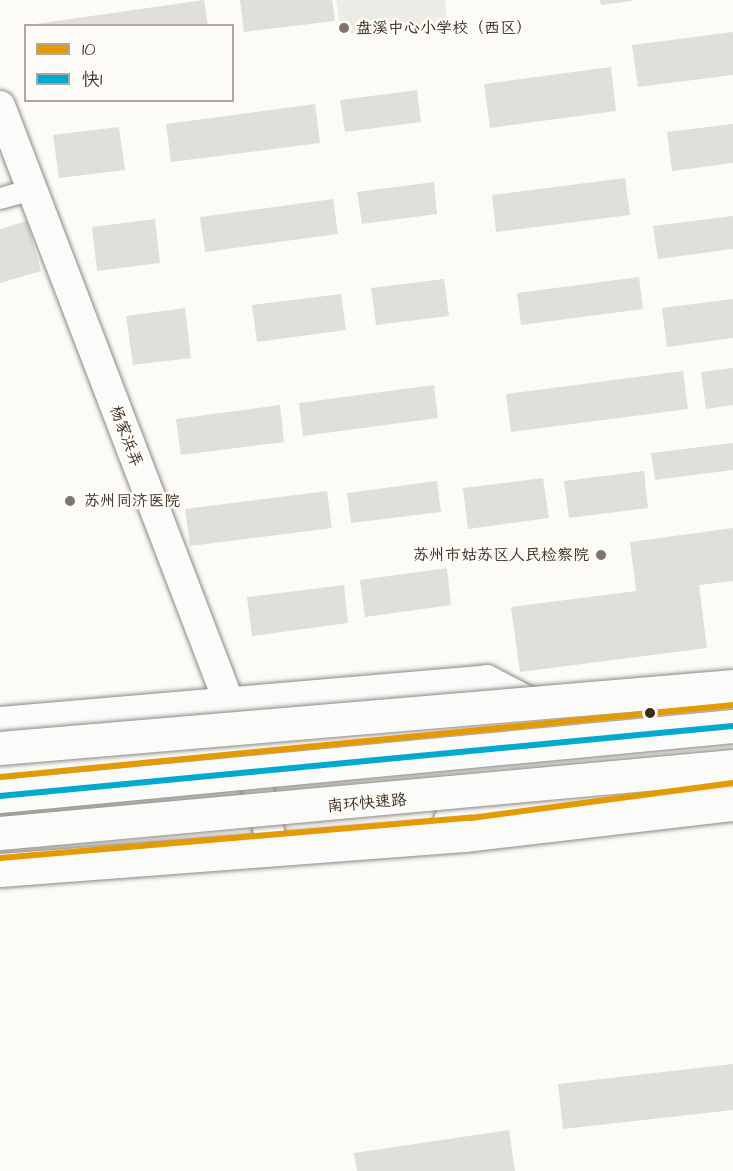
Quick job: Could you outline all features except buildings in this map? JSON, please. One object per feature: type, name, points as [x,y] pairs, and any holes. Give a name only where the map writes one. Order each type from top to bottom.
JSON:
[{"type":"main road","points":[[0,723],[486,681],[567,723]]},
{"type":"main road","points":[[0,748],[733,686]]},
{"type":"main road","points":[[0,777],[733,705]]},
{"type":"main road","points":[[0,796],[733,726]]},
{"type":"main road","name":"南环快速路","points":[[0,833],[733,766]]},
{"type":"main road","points":[[0,858],[471,818],[733,783]]},
{"type":"main road","points":[[0,870],[464,835],[733,804]]},
{"type":"street","name":"杨家浜弄","points":[[0,106],[248,752],[270,835]]},
{"type":"street","points":[[0,198],[32,189]]},
{"type":"shaded area","points":[[336,0],[445,0],[447,22],[341,35]]},
{"type":"transit line","name":"10","points":[[0,777],[733,705]]},
{"type":"transit line","name":"快1","points":[[0,796],[733,726]]},
{"type":"transit line","name":"10","points":[[0,858],[471,818],[733,783]]},
{"type":"place","name":"盘溪中心小学校（西区）","points":[[344,28]]},
{"type":"place","name":"苏州同济医院","points":[[70,501]]},
{"type":"place","name":"苏州市姑苏区人民检察院","points":[[601,555]]}]
